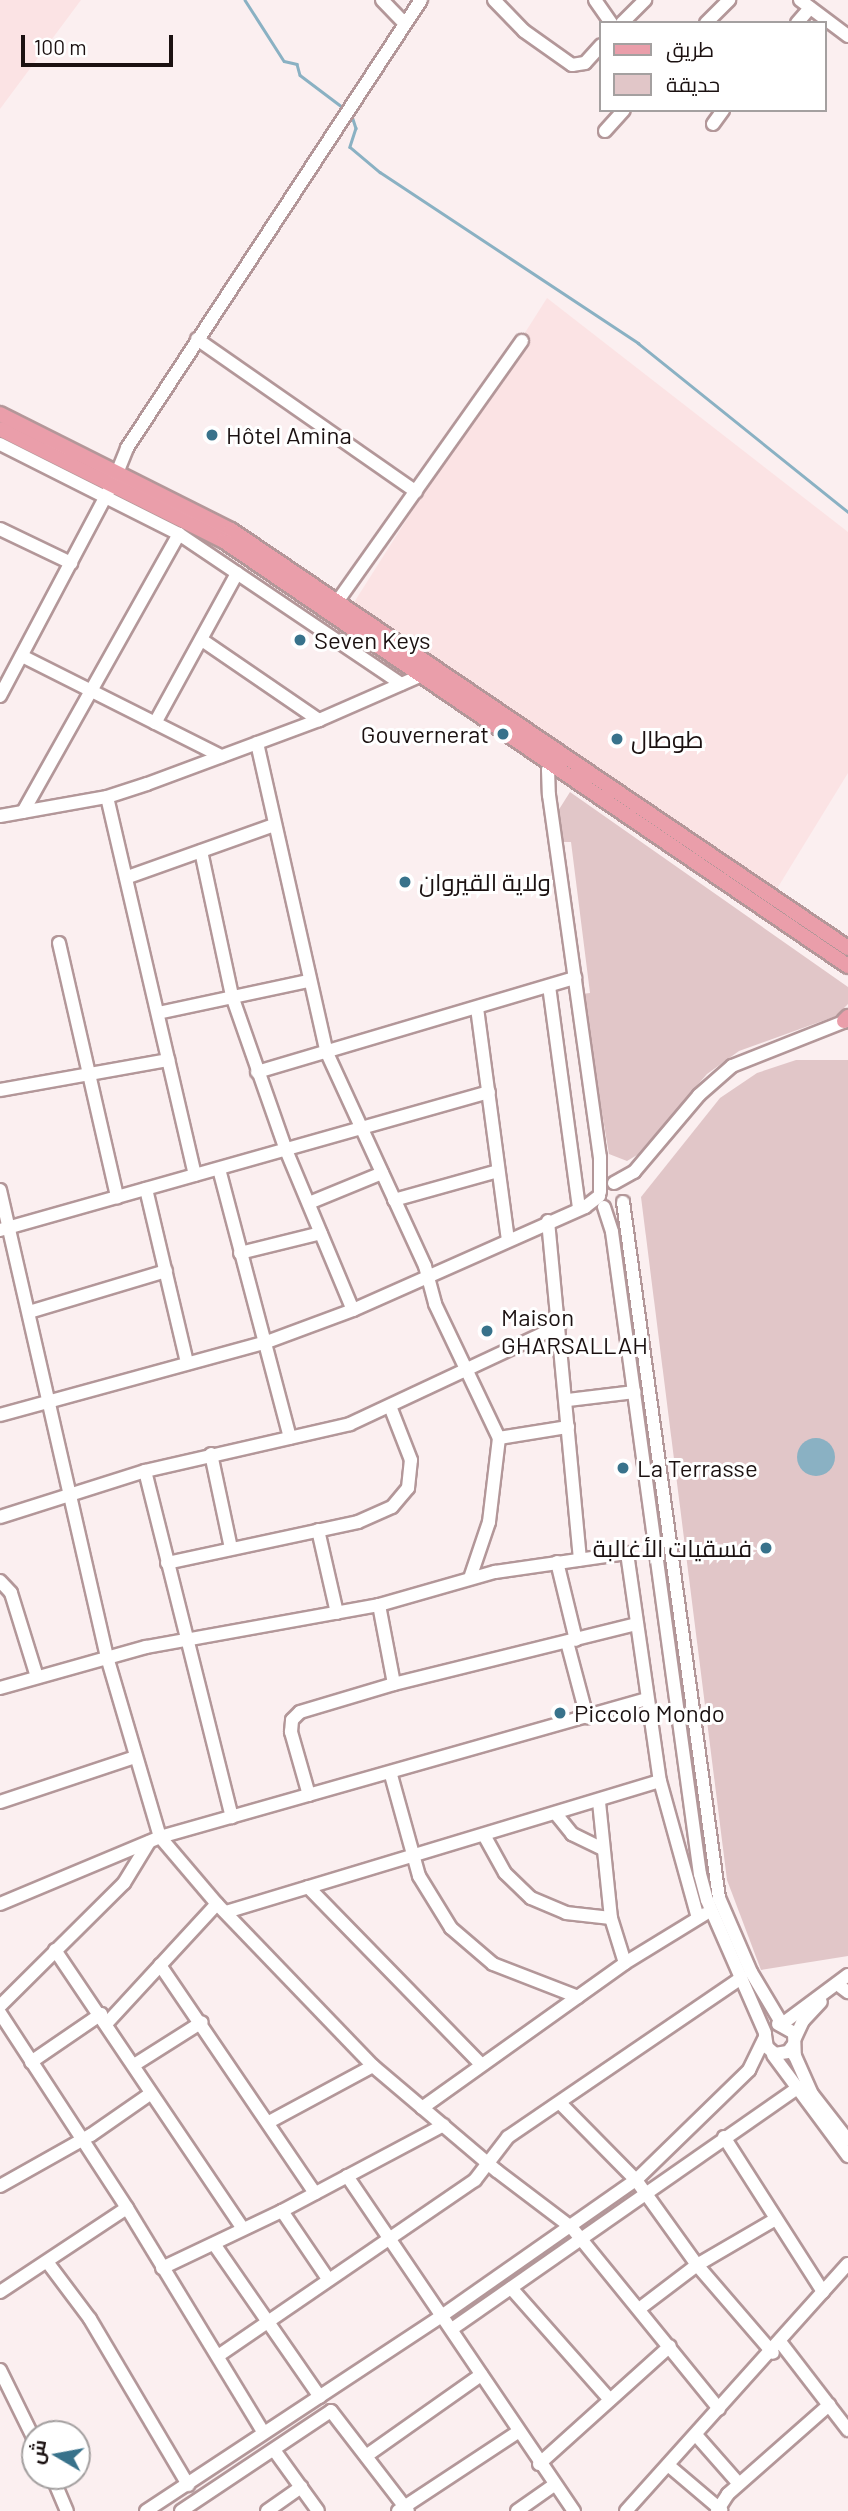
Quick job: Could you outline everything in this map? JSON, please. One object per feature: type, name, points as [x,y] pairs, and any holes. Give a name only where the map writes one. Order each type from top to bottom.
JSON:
[{"type":"main road","points":[[0,414],[113,483],[231,530],[337,602],[443,681],[848,966]]},
{"type":"main road","points":[[0,429],[113,483],[224,541],[422,675],[443,681]]},
{"type":"main road","points":[[554,757],[848,947]]},
{"type":"street","points":[[382,0],[405,24]]},
{"type":"street","points":[[0,696],[113,483],[127,448],[421,0]]},
{"type":"street","points":[[494,0],[524,31],[572,65],[585,63],[600,46]]},
{"type":"street","points":[[595,0],[610,21]]},
{"type":"street","points":[[624,21],[645,0]]},
{"type":"street","points":[[708,21],[729,0]]},
{"type":"street","points":[[798,21],[805,4],[846,31]]},
{"type":"street","points":[[605,131],[622,112]]},
{"type":"street","points":[[713,124],[722,112]]},
{"type":"street","points":[[197,340],[416,492]]},
{"type":"street","points":[[337,602],[522,341]]},
{"type":"street","points":[[0,444],[113,483],[179,534],[401,684]]},
{"type":"street","points":[[0,529],[71,563]]},
{"type":"street","points":[[23,812],[179,534]]},
{"type":"street","points":[[155,723],[237,573]]},
{"type":"street","points":[[202,640],[319,720]]},
{"type":"street","points":[[22,656],[221,756]]},
{"type":"street","points":[[0,816],[107,797],[319,720],[422,675]]},
{"type":"street","points":[[257,743],[327,1053],[363,1128],[427,1276],[435,1304],[468,1365],[499,1438],[489,1522],[470,1578]]},
{"type":"street","points":[[554,757],[547,779],[552,826],[600,1157],[601,1200],[612,1232],[700,1874],[751,1972],[795,2041],[795,2056],[812,2094],[847,2137]]},
{"type":"street","points":[[107,797],[128,877],[195,1175]]},
{"type":"street","points":[[128,877],[274,825]]},
{"type":"street","points":[[201,851],[232,996],[257,1072],[286,1150],[353,1310]]},
{"type":"street","points":[[59,943],[117,1197]]},
{"type":"street","points":[[257,1072],[575,978]]},
{"type":"street","points":[[158,1013],[309,981]]},
{"type":"street","points":[[549,986],[582,1208]]},
{"type":"street","points":[[477,1008],[508,1239]]},
{"type":"street","points":[[601,1200],[617,1208],[624,1200],[642,1164],[714,1079],[752,1056],[847,1022]]},
{"type":"street","points":[[0,1090],[168,1060]]},
{"type":"street","points":[[5,1229],[489,1092]]},
{"type":"street","points":[[600,1157],[614,1183],[621,1187],[624,1200],[717,1908],[741,1978],[765,2036],[798,2088],[848,2157]]},
{"type":"street","points":[[0,1415],[264,1343],[353,1310],[548,1221],[601,1200],[614,1183],[642,1164]]},
{"type":"street","points":[[219,1169],[290,1438]]},
{"type":"street","points":[[394,1200],[498,1171]]},
{"type":"street","points":[[309,1203],[382,1173]]},
{"type":"street","points":[[146,1189],[187,1363]]},
{"type":"street","points":[[0,1190],[5,1229],[29,1312],[107,1657],[155,1839],[373,2066],[583,2239],[719,2409]]},
{"type":"street","points":[[548,1221],[568,1400],[580,1559]]},
{"type":"street","points":[[240,1253],[321,1233]]},
{"type":"street","points":[[29,1312],[166,1271]]},
{"type":"street","points":[[0,1517],[68,1493],[145,1471],[350,1424],[468,1365],[559,1326]]},
{"type":"street","points":[[568,1400],[635,1392]]},
{"type":"street","points":[[167,1563],[381,1514],[403,1498],[411,1460],[390,1406]]},
{"type":"street","points":[[499,1438],[568,1427]]},
{"type":"street","points":[[211,1454],[231,1548]]},
{"type":"street","points":[[145,1471],[185,1640],[232,1817]]},
{"type":"street","points":[[318,1530],[337,1613]]},
{"type":"street","points":[[0,1688],[107,1657],[379,1605],[470,1578],[557,1562],[627,1553],[660,1781],[698,1918]]},
{"type":"street","points":[[557,1562],[587,1717]]},
{"type":"street","points":[[0,1581],[11,1593],[37,1677]]},
{"type":"street","points":[[379,1605],[394,1684]]},
{"type":"street","points":[[309,1796],[291,1732],[295,1715],[394,1684],[637,1624]]},
{"type":"street","points":[[0,1904],[155,1839],[647,1699]]},
{"type":"street","points":[[0,1802],[135,1758]]},
{"type":"street","points":[[391,1774],[412,1856],[426,1892],[470,1947],[521,1978],[578,1997]]},
{"type":"street","points":[[31,2062],[104,2019],[221,1908],[308,1887],[599,1802],[660,1781]]},
{"type":"street","points":[[599,1802],[611,1917],[625,1963]]},
{"type":"street","points":[[556,1814],[572,1834],[603,1849]]},
{"type":"street","points":[[484,1835],[505,1873],[531,1898],[566,1913],[611,1917]]},
{"type":"street","points":[[0,2006],[124,1883],[155,1839]]},
{"type":"street","points":[[308,1887],[481,2064]]},
{"type":"street","points":[[422,2108],[625,1963],[717,1908]]},
{"type":"street","points":[[55,1950],[243,2229]]},
{"type":"street","points":[[160,1965],[202,2022],[315,2193]]},
{"type":"street","points":[[749,2070],[765,2036],[848,1975]]},
{"type":"street","points":[[218,2356],[390,2235],[475,2180],[502,2142],[562,2104],[741,1978]]},
{"type":"street","points":[[146,2511],[572,2228],[636,2180],[749,2070],[775,2054],[788,2052],[810,2012],[846,1987]]},
{"type":"street","points":[[0,2014],[127,2208],[264,2432]]},
{"type":"street","points":[[134,2066],[202,2022]]},
{"type":"street","points":[[269,2122],[373,2066]]},
{"type":"street","points":[[452,2329],[798,2088]]},
{"type":"street","points":[[0,2186],[80,2140],[150,2094]]},
{"type":"street","points":[[562,2104],[636,2180],[697,2265],[777,2348],[848,2430]]},
{"type":"street","points":[[162,2268],[282,2211],[443,2124]]},
{"type":"street","points":[[724,2137],[774,2220],[823,2292]]},
{"type":"street","points":[[347,2176],[390,2235],[540,2464],[574,2511]]},
{"type":"street","points":[[0,2292],[48,2263],[127,2208]]},
{"type":"street","points":[[282,2211],[328,2278]]},
{"type":"street","points":[[639,2309],[697,2265],[774,2220]]},
{"type":"street","points":[[214,2244],[320,2397]]},
{"type":"street","points":[[48,2263],[90,2319],[188,2484]]},
{"type":"street","points":[[625,2511],[777,2348],[848,2264]]},
{"type":"street","points":[[511,2288],[610,2400]]},
{"type":"street","points":[[540,2464],[670,2346]]},
{"type":"street","points":[[0,2370],[25,2420]]},
{"type":"street","points":[[366,2456],[481,2375]]},
{"type":"street","points":[[668,2465],[719,2510],[739,2484],[829,2405]]},
{"type":"street","points":[[181,2511],[331,2412],[403,2509],[519,2432]]},
{"type":"street","points":[[696,2435],[739,2484]]},
{"type":"street","points":[[274,2450],[318,2511]]},
{"type":"street","points":[[517,2511],[554,2484]]},
{"type":"street","points":[[267,2511],[301,2487]]},
{"type":"street","points":[[65,2505],[74,2511]]},
{"type":"shaded area","points":[[0,0],[81,0],[0,109]]},
{"type":"shaded area","points":[[547,298],[848,532],[848,773],[775,892],[353,604]]},
{"type":"green space","points":[[570,792],[848,987],[848,1004],[836,1016],[739,1051],[707,1074],[637,1155],[627,1161],[609,1154],[582,994],[590,993],[571,842],[561,842],[558,811]]},
{"type":"green space","name":"فسقيات الأغالبة","points":[[796,1060],[848,1060],[848,1956],[761,1970],[727,1880],[641,1197],[720,1098],[757,1073]]},
{"type":"water","points":[[816,1438],[829,1444],[835,1457],[829,1470],[816,1476],[803,1470],[797,1457],[803,1444]]},
{"type":"waterway","points":[[245,0],[284,61],[297,64],[300,75],[345,109]]},
{"type":"waterway","points":[[351,113],[356,128],[350,147],[380,172],[638,343],[848,512]]},
{"type":"place","name":"Hôtel Amina","points":[[212,435]]},
{"type":"place","name":"Seven Keys","points":[[300,640]]},
{"type":"place","name":"Gouvernerat","points":[[503,734]]},
{"type":"place","name":"طوطال","points":[[617,739]]},
{"type":"place","name":"ولاية القيروان","points":[[405,882]]},
{"type":"place","name":"Maison GHARSALLAH","points":[[487,1331]]},
{"type":"place","name":"La Terrasse","points":[[623,1468]]},
{"type":"place","name":"فسقيات الأغالبة","points":[[766,1548]]},
{"type":"place","name":"Piccolo Mondo","points":[[560,1713]]}]
